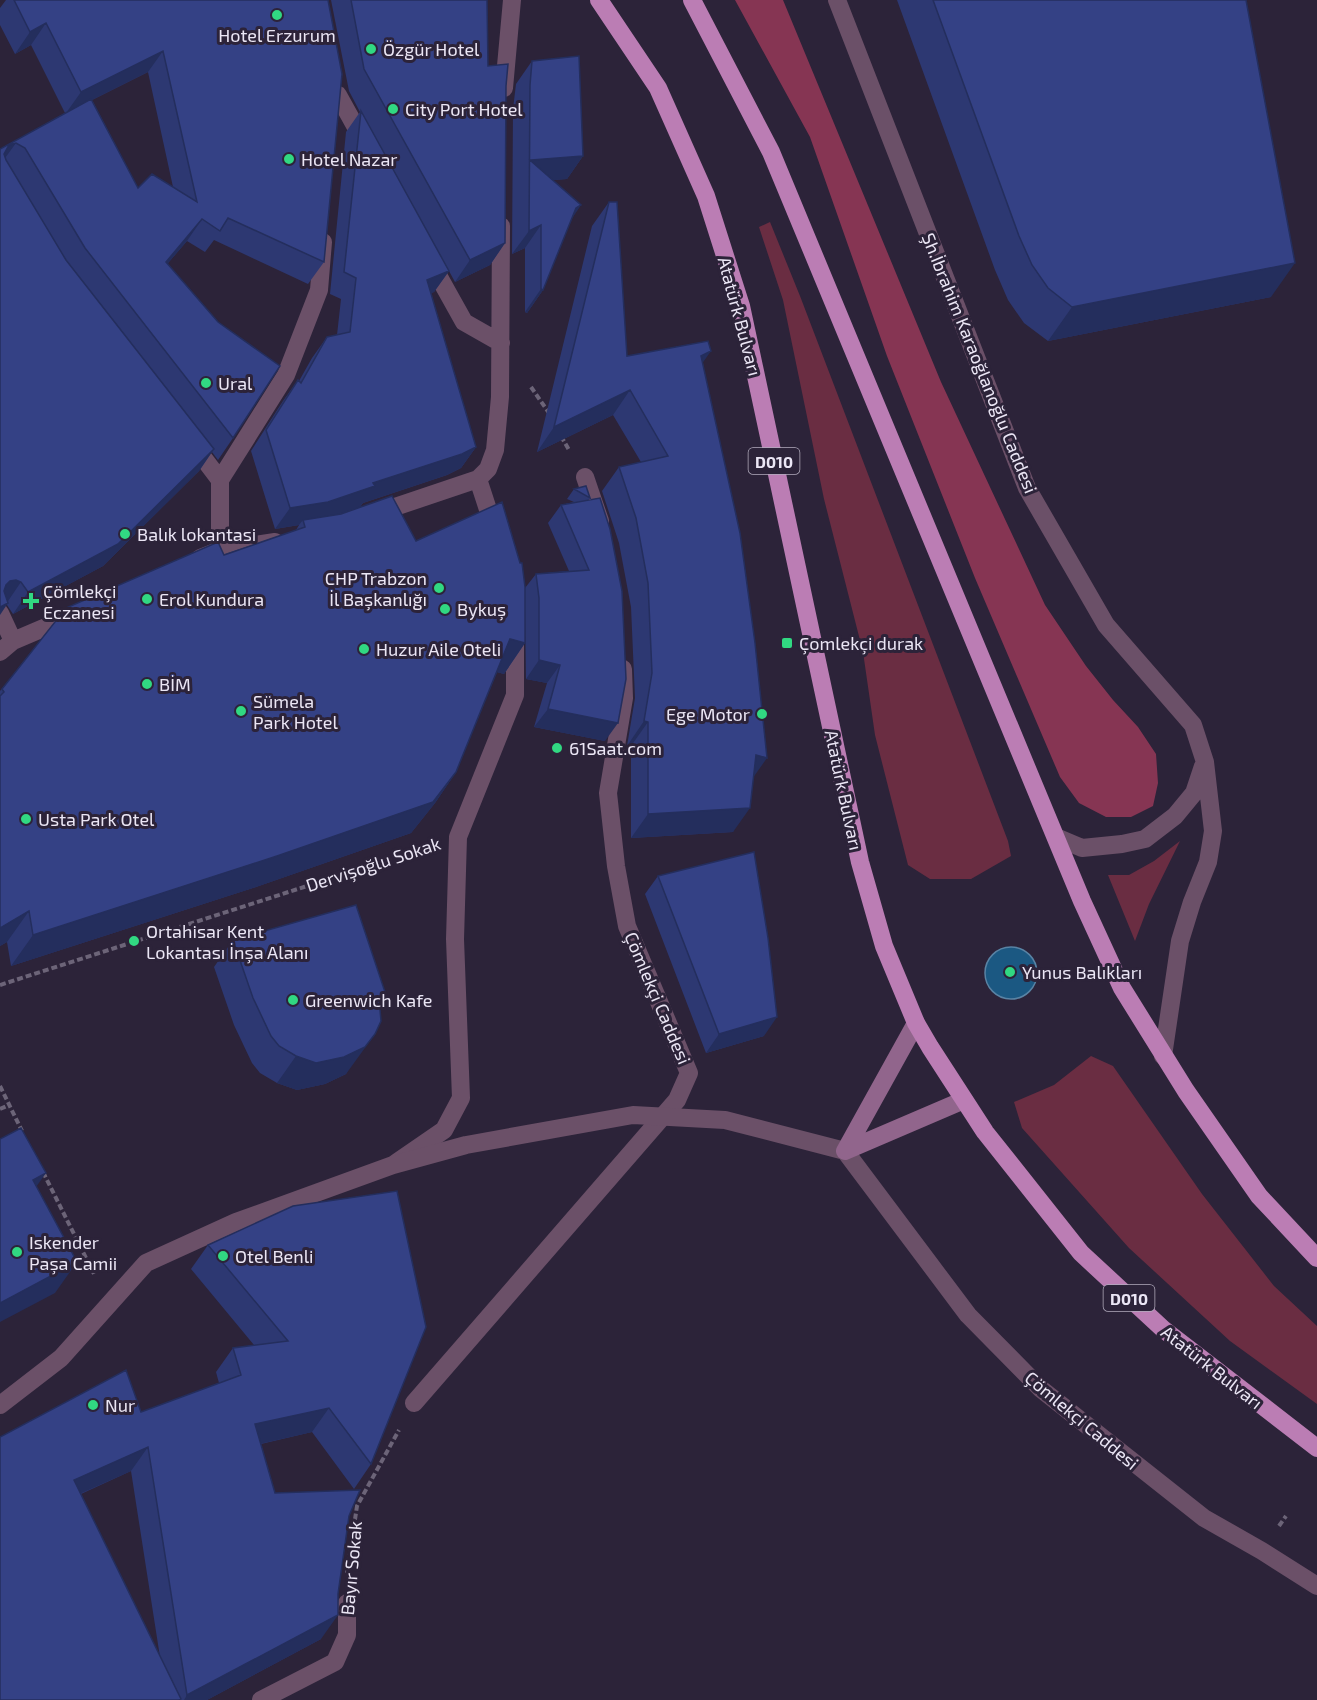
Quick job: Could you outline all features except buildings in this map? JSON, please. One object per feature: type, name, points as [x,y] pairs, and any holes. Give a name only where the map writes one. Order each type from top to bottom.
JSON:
[{"type":"highway","name":"Atatürk Bulvarı","points":[[600,0],[658,88],[706,196],[741,306],[860,862],[884,946],[916,1023],[969,1107],[1081,1253],[1163,1329],[1317,1448]]},
{"type":"highway","points":[[692,0],[771,152],[1082,901],[1122,988],[1163,1056],[1259,1196],[1317,1258]]},
{"type":"main road","points":[[845,1150],[916,1023]]},
{"type":"main road","points":[[845,1150],[969,1107]]},
{"type":"street","points":[[502,108],[512,0]]},
{"type":"street","name":"Şh.İbrahim Karaoğlanoğlu Caddesi","points":[[837,0],[1027,488],[1107,625],[1193,725],[1204,762],[1213,831],[1208,862],[1180,941],[1163,1056]]},
{"type":"street","points":[[333,73],[338,95],[372,157]]},
{"type":"street","points":[[334,127],[338,95]]},
{"type":"street","points":[[360,519],[478,478],[489,469],[495,450],[500,397],[501,214]]},
{"type":"street","points":[[220,550],[220,480],[286,375],[319,290],[325,224]]},
{"type":"street","points":[[424,249],[464,322],[501,343]]},
{"type":"street","points":[[184,433],[220,480]]},
{"type":"street","points":[[585,477],[605,535]]},
{"type":"street","points":[[478,478],[500,544]]},
{"type":"street","points":[[189,564],[220,550],[296,538]]},
{"type":"street","points":[[0,613],[7,646],[85,610]]},
{"type":"street","name":"Dervişoğlu Sokak","points":[[458,837],[514,695],[515,617]]},
{"type":"street","name":"Çömlekçi Caddesi","points":[[414,1403],[663,1117],[677,1100],[689,1073],[627,927],[616,866],[608,793],[624,698],[622,650]]},
{"type":"street","points":[[1056,837],[1082,848],[1145,839],[1175,816],[1194,793],[1204,762]]},
{"type":"street","points":[[393,1165],[444,1130],[461,1098],[455,939],[458,837]]},
{"type":"street","points":[[0,1405],[61,1358],[146,1263],[236,1222],[393,1165],[466,1145],[633,1115],[725,1119],[845,1150]]},
{"type":"street","name":"Çömlekçi Caddesi","points":[[845,1150],[968,1315],[1041,1389],[1204,1518],[1317,1586]]},
{"type":"street","name":"Bayır Sokak","points":[[261,1700],[335,1662],[346,1635],[347,1603]]},
{"type":"path","points":[[501,343],[549,415]]},
{"type":"path","points":[[561,435],[585,477]]},
{"type":"path","name":"Dervişoğlu Sokak","points":[[0,985],[458,837]]},
{"type":"path","points":[[0,1086],[25,1136]]},
{"type":"path","points":[[0,1109],[9,1105]]},
{"type":"path","points":[[41,1167],[108,1303]]},
{"type":"path","name":"Bayır Sokak","points":[[347,1603],[347,1571],[357,1506],[414,1403]]},
{"type":"shaded area","points":[[735,0],[783,0],[941,382],[1045,605],[1086,666],[1138,727],[1156,754],[1158,783],[1153,806],[1131,817],[1106,817],[1079,803],[1060,777],[975,578],[887,356],[810,137]]},
{"type":"shaded area","points":[[770,222],[1008,841],[1011,856],[971,879],[930,879],[908,865],[875,735],[863,652],[824,499],[783,300],[759,227]]},
{"type":"shaded area","points":[[1180,841],[1149,904],[1135,941],[1108,875],[1129,875],[1154,861]]},
{"type":"shaded area","points":[[1091,1056],[1113,1066],[1202,1194],[1274,1286],[1317,1326],[1317,1404],[1230,1341],[1129,1248],[1022,1128],[1014,1102],[1054,1085]]},
{"type":"water","points":[[1011,947],[1021,949],[1029,955],[1035,963],[1037,973],[1035,983],[1029,991],[1021,997],[1011,999],[1001,997],[993,991],[987,983],[985,973],[987,963],[993,955],[1001,949]]},
{"type":"place","name":"Hotel Erzurum","points":[[277,15]]},
{"type":"place","name":"Özgür Hotel","points":[[371,49]]},
{"type":"place","name":"City Port Hotel","points":[[393,109]]},
{"type":"place","name":"Hotel Nazar","points":[[289,159]]},
{"type":"place","name":"Ural","points":[[206,383]]},
{"type":"place","name":"Balık lokantasi","points":[[125,534]]},
{"type":"place","name":"CHP Trabzon İl Başkanlığı","points":[[439,588]]},
{"type":"place","name":"Erol Kundura","points":[[147,599]]},
{"type":"place","name":"Çömlekçi Eczanesi","points":[[31,601]]},
{"type":"place","name":"Bykuş","points":[[445,609]]},
{"type":"place","name":"Çomlekçi durak","points":[[787,643]]},
{"type":"place","name":"Huzur Aile Oteli","points":[[364,649]]},
{"type":"place","name":"BİM","points":[[147,684]]},
{"type":"place","name":"Sümela Park Hotel","points":[[241,711]]},
{"type":"place","name":"Ege Motor","points":[[762,714]]},
{"type":"place","name":"61Saat.com","points":[[557,748]]},
{"type":"place","name":"Usta Park Otel","points":[[26,819]]},
{"type":"place","name":"Ortahisar Kent Lokantası İnşa Alanı","points":[[134,941]]},
{"type":"place","name":"Yunus Balıkları","points":[[1010,972]]},
{"type":"place","name":"Greenwich Kafe","points":[[293,1000]]},
{"type":"place","name":"Iskender Paşa Camii","points":[[17,1252]]},
{"type":"place","name":"Otel Benli","points":[[223,1256]]},
{"type":"place","name":"Nur","points":[[93,1405]]}]
